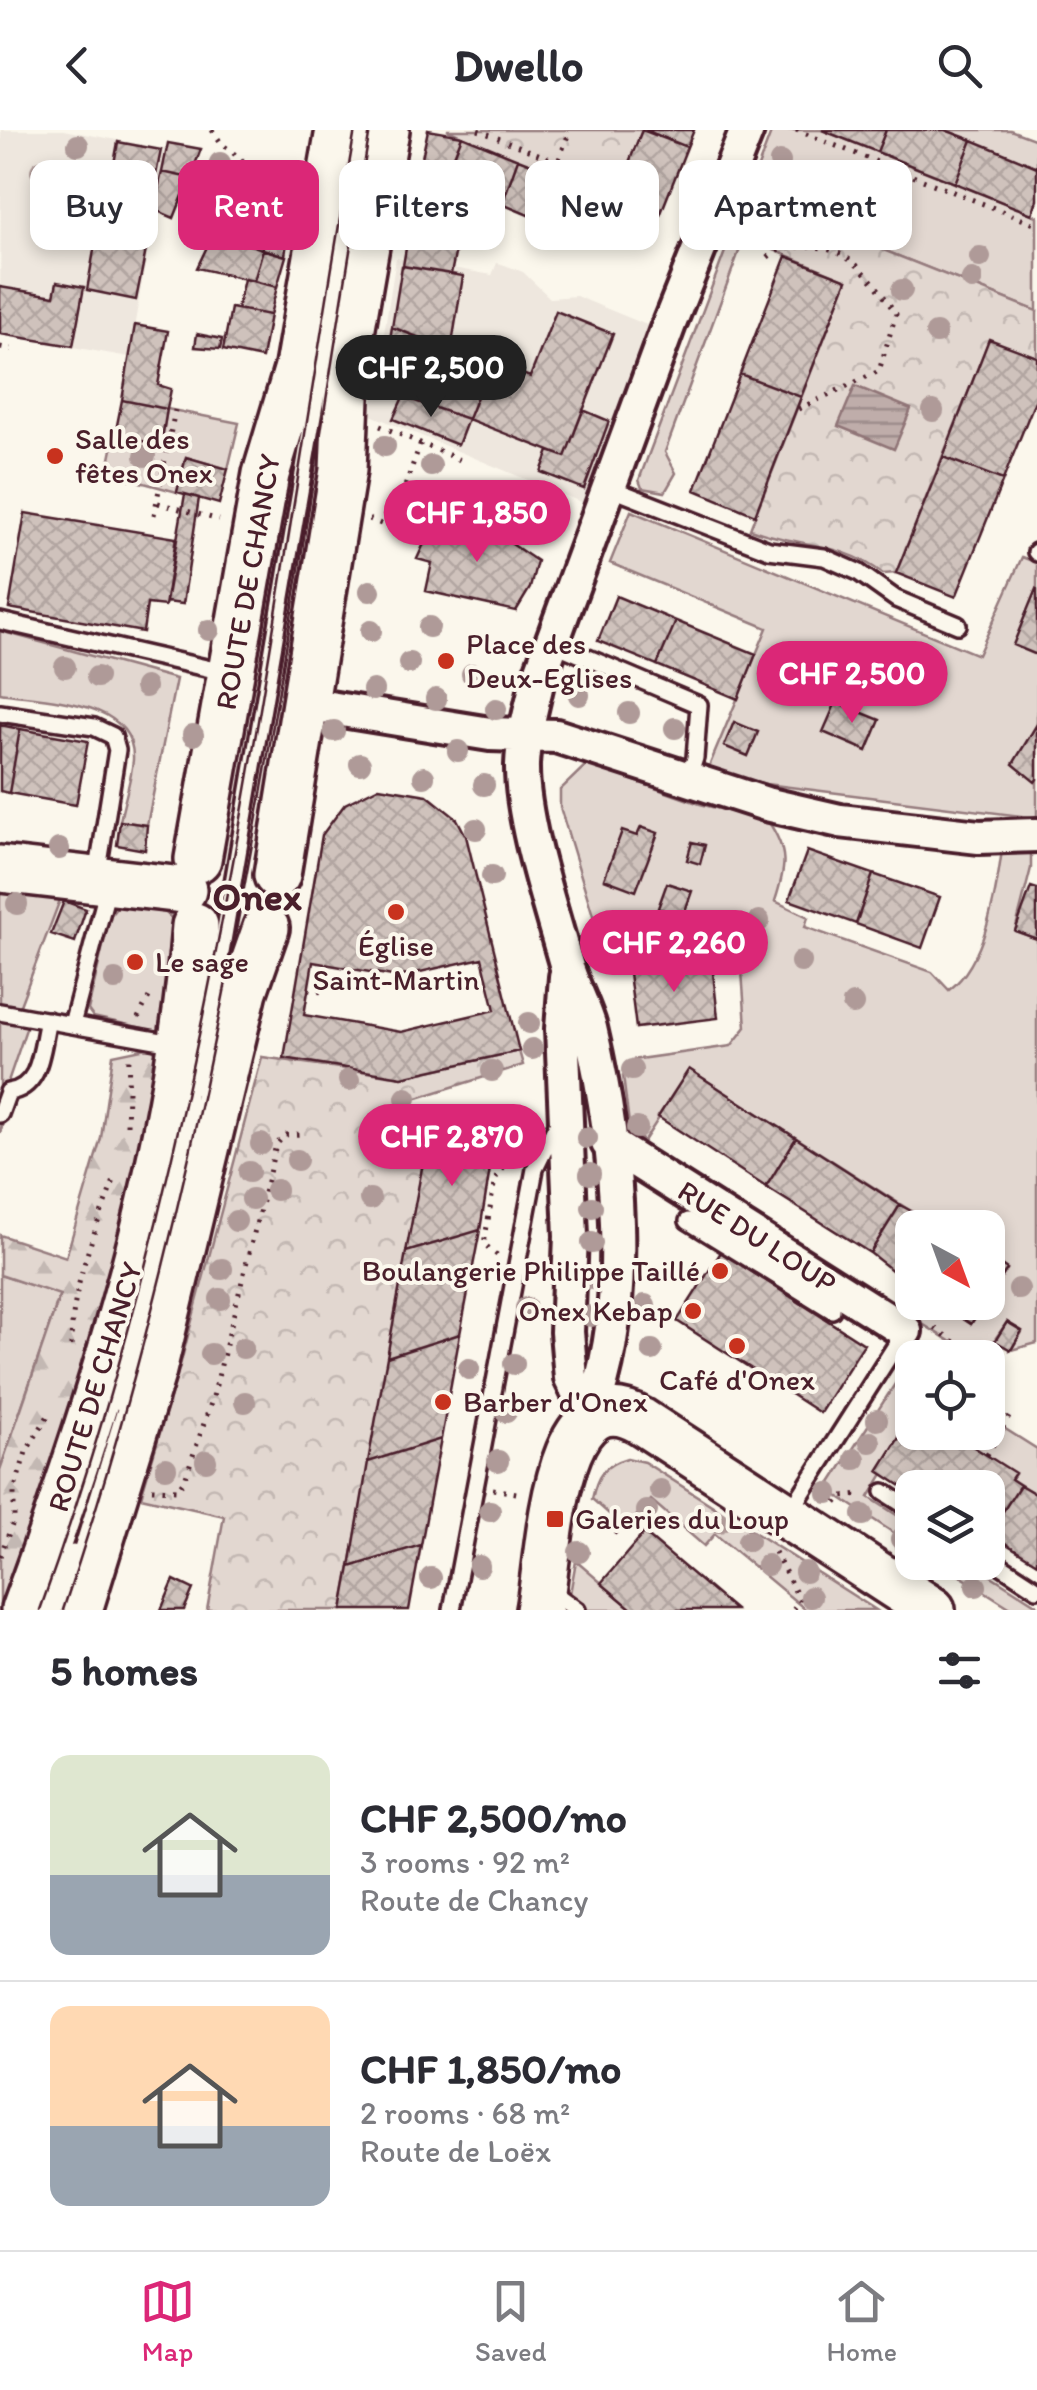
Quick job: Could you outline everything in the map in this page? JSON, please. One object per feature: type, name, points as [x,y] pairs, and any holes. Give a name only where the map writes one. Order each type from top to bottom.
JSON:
[{"type":"main road","name":"ROUTE DE CHANCY","points":[[24,1610],[116,1323],[214,909],[232,674],[266,474],[303,343],[339,130]]},
{"type":"main road","points":[[0,868],[103,881],[214,909],[278,910],[277,876],[343,470],[348,350],[386,130]]},
{"type":"main road","points":[[214,909],[220,846],[242,846],[261,855],[277,876]]},
{"type":"main road","name":"ROUTE DE CHANCY","points":[[79,1610],[153,1370],[244,991],[214,909]]},
{"type":"main road","points":[[553,1602],[571,1439],[590,1417],[616,1410],[788,1515],[932,1610]]},
{"type":"street","points":[[590,1417],[606,1374],[613,1335],[617,1250],[608,1143],[589,1026],[567,968],[523,793],[526,733],[553,642],[669,324],[747,130]]},
{"type":"street","points":[[305,704],[490,734],[526,733],[588,744],[688,780],[840,820],[979,837],[1037,835]]},
{"type":"street","points":[[567,968],[562,1029],[568,1100],[567,1332],[572,1378],[590,1417]]},
{"type":"street","name":"RUE DU LOUP","points":[[608,1143],[694,1210],[905,1331]]},
{"type":"lane","points":[[196,1101],[214,909],[242,846],[362,130]]},
{"type":"lane","points":[[610,488],[769,550],[824,557],[858,572],[896,599],[958,625]]},
{"type":"lane","points":[[0,622],[232,674]]},
{"type":"lane","points":[[553,642],[700,705],[695,758],[688,780]]},
{"type":"lane","points":[[0,713],[94,726],[114,736],[116,750],[103,881],[72,1024]]},
{"type":"lane","points":[[0,1012],[184,1045]]},
{"type":"lane","points":[[0,1114],[8,1092],[24,1090],[32,1082],[48,1020]]},
{"type":"lane","points":[[452,1610],[534,1169],[568,1100]]},
{"type":"lane","points":[[694,1210],[832,1310]]},
{"type":"lane","points":[[116,1416],[145,1311]]},
{"type":"lane","points":[[788,1515],[905,1331]]},
{"type":"lane","points":[[878,1492],[895,1501]]},
{"type":"lane","points":[[53,1610],[77,1543]]},
{"type":"lane","points":[[1005,1569],[1037,1589]]},
{"type":"path","points":[[212,130],[242,160]]},
{"type":"path","points":[[478,130],[553,160]]},
{"type":"path","points":[[559,160],[570,130]]},
{"type":"path","points":[[796,130],[1037,225]]},
{"type":"path","points":[[768,257],[793,247],[832,249],[856,262],[896,314],[880,371],[796,410]]},
{"type":"path","points":[[0,347],[11,350]]},
{"type":"path","points":[[154,515],[175,410]]},
{"type":"path","points":[[365,419],[464,462]]},
{"type":"path","points":[[114,440],[167,450]]},
{"type":"path","points":[[391,525],[421,442]]},
{"type":"path","points":[[156,503],[224,521]]},
{"type":"path","points":[[371,519],[424,542]]},
{"type":"path","points":[[308,990],[322,992]]},
{"type":"path","points":[[126,1134],[128,1034],[149,997]]},
{"type":"path","points":[[506,1164],[514,1108]]},
{"type":"path","points":[[143,1487],[177,1490],[185,1480],[214,1397],[276,1144],[285,1134],[302,1134]]},
{"type":"path","points":[[510,1149],[528,1161]]},
{"type":"path","points":[[66,1360],[71,1344],[70,1320],[82,1274],[118,1169]]},
{"type":"path","points":[[0,1556],[14,1520],[14,1491],[26,1452],[52,1406]]},
{"type":"path","points":[[986,1456],[1009,1417]]},
{"type":"path","points":[[842,1496],[878,1492]]},
{"type":"path","points":[[597,1517],[620,1536]]},
{"type":"path","points":[[782,1567],[800,1601],[792,1610]]},
{"type":"shaded area","points":[[1,130],[63,130],[165,149],[158,189],[158,160],[30,160],[30,250],[148,250],[129,357],[0,334]]},
{"type":"shaded area","points":[[396,258],[492,275],[497,263],[502,264],[523,272],[550,298],[576,296],[654,328],[588,505],[371,415]]},
{"type":"shaded area","points":[[855,386],[911,409],[894,449],[838,426]]},
{"type":"green space","points":[[447,130],[642,130],[630,160],[525,163]]},
{"type":"green space","points":[[772,130],[822,130],[897,160],[761,160]]},
{"type":"green space","points":[[945,130],[1010,130],[1037,140],[1037,167]]},
{"type":"green space","points":[[912,166],[1037,216],[1037,311],[883,250],[912,250]]},
{"type":"green space","points":[[726,250],[740,250],[665,452],[676,473],[665,492],[642,488],[639,480]]},
{"type":"green space","points":[[774,250],[883,250],[1037,311],[1037,357],[989,340],[896,573],[883,574],[868,563],[835,550],[750,529],[847,280]]},
{"type":"green space","points":[[167,409],[239,423],[228,469],[186,457],[177,492],[107,473],[115,435],[161,444]]},
{"type":"green space","points":[[631,511],[978,655],[1022,557],[1037,563],[1037,818],[766,784],[708,769],[767,628],[610,563]]},
{"type":"green space","points":[[0,631],[176,679],[147,825],[120,821],[133,760],[130,740],[119,724],[83,706],[0,693]]},
{"type":"green space","points":[[587,764],[700,804],[768,821],[784,860],[775,901],[808,917],[805,927],[932,972],[949,990],[972,963],[980,945],[992,907],[1002,850],[1031,853],[1031,868],[1015,931],[1037,939],[1037,1343],[1011,1350],[1022,1332],[1007,1322],[994,1340],[948,1340],[916,1320],[965,1320],[971,1324],[974,1320],[1005,1320],[1005,1210],[909,1210],[690,1070],[644,1141],[630,1132],[623,1076],[632,1060],[731,1046],[746,1027],[739,929],[602,945],[560,807],[560,790]]},
{"type":"green space","points":[[0,885],[63,892],[14,1021],[27,1026],[2,1099],[11,1098],[0,1133]]},
{"type":"green space","points":[[121,902],[156,904],[177,923],[165,1027],[156,1031],[93,1017],[88,1010],[110,916]]},
{"type":"green space","points":[[151,1047],[162,1059],[85,1378],[6,1610],[0,1610],[0,1470],[60,1295],[0,1275],[0,1235],[66,1257],[101,1138],[113,1055]]},
{"type":"green space","points":[[519,1051],[523,1065],[388,1107],[416,1128],[426,1147],[342,1610],[207,1610],[224,1516],[141,1497],[262,1057],[402,1077]]},
{"type":"green space","points":[[0,1275],[60,1294],[0,1470]]},
{"type":"green space","points":[[895,1384],[895,1444],[869,1497],[895,1514],[895,1534],[827,1489]]},
{"type":"green space","points":[[1005,1429],[1037,1449],[1037,1495],[1011,1479],[1015,1474],[976,1450],[1005,1450]]},
{"type":"green space","points":[[627,1458],[644,1462],[876,1610],[806,1610],[715,1534],[704,1546],[651,1500],[625,1528],[592,1499],[602,1472]]},
{"type":"green space","points":[[576,1561],[633,1610],[567,1610]]},
{"type":"green space","points":[[967,1580],[998,1580],[1037,1605],[1037,1610],[1014,1610]]},
{"type":"building","points":[[428,130],[462,136],[453,160],[421,160]]},
{"type":"building","points":[[642,130],[687,147],[659,218],[659,160],[630,160]]},
{"type":"building","points":[[645,130],[694,130],[687,147]]},
{"type":"building","points":[[822,130],[886,130],[877,152]]},
{"type":"building","points":[[886,130],[945,130],[972,140],[955,183],[912,166],[912,160],[897,160],[877,152]]},
{"type":"building","points":[[462,136],[518,159],[505,196],[505,160],[452,160]]},
{"type":"building","points":[[972,140],[1037,167],[1037,200],[1032,214],[955,183]]},
{"type":"building","points":[[118,142],[161,150],[158,165],[158,160],[115,160]]},
{"type":"building","points":[[168,143],[201,149],[197,160],[178,160],[178,175],[162,172]]},
{"type":"building","points":[[518,159],[525,162],[525,214],[505,205]]},
{"type":"building","points":[[162,172],[178,175],[178,208],[174,218],[158,211]]},
{"type":"building","points":[[94,250],[146,250],[136,300],[87,290]]},
{"type":"building","points":[[205,250],[263,250],[254,281],[197,268]]},
{"type":"building","points":[[263,250],[286,256],[277,287],[254,281]]},
{"type":"building","points":[[264,250],[286,250],[285,256]]},
{"type":"building","points":[[406,250],[456,250],[451,274],[403,266]]},
{"type":"building","points":[[786,256],[847,280],[801,397],[740,374]]},
{"type":"building","points":[[402,266],[463,276],[451,350],[392,327]]},
{"type":"building","points":[[244,279],[277,287],[270,315],[237,309]]},
{"type":"building","points":[[57,282],[84,287],[73,346],[0,334],[0,287],[54,296]]},
{"type":"building","points":[[231,308],[270,315],[262,358],[223,350]]},
{"type":"building","points":[[556,311],[613,334],[565,457],[468,419],[491,362],[530,377]]},
{"type":"building","points":[[135,325],[168,331],[158,385],[171,389],[167,409],[122,400]]},
{"type":"building","points":[[392,327],[489,366],[468,419],[382,390]]},
{"type":"building","points":[[197,334],[222,339],[220,349],[195,347]]},
{"type":"building","points":[[989,339],[1037,357],[1037,396],[1003,480],[943,457]]},
{"type":"building","points":[[740,374],[801,397],[755,515],[695,490]]},
{"type":"building","points":[[403,397],[468,419],[458,445],[393,419]]},
{"type":"building","points":[[122,400],[167,409],[161,445],[115,435]]},
{"type":"building","points":[[583,410],[609,421],[584,489],[541,472],[549,451],[565,457]]},
{"type":"building","points":[[186,457],[228,469],[219,504],[177,492]]},
{"type":"building","points":[[943,457],[1003,480],[956,597],[896,573]]},
{"type":"building","points":[[185,494],[199,498],[183,604],[166,602]]},
{"type":"building","points":[[460,509],[537,561],[530,588],[516,611],[426,591],[432,563],[417,559],[432,526],[444,533]]},
{"type":"building","points":[[25,513],[176,538],[165,606],[147,604],[143,632],[9,608]]},
{"type":"building","points":[[1037,590],[1037,655],[1013,645]]},
{"type":"building","points":[[616,596],[676,621],[657,665],[598,641]]},
{"type":"building","points":[[676,621],[756,654],[738,699],[657,665]]},
{"type":"building","points":[[836,702],[880,720],[867,751],[823,732]]},
{"type":"building","points":[[734,722],[758,732],[748,756],[724,746]]},
{"type":"building","points":[[1037,724],[1037,779],[1035,782],[1013,764]]},
{"type":"building","points":[[0,725],[20,729],[9,793],[0,791]]},
{"type":"building","points":[[20,729],[88,741],[76,805],[9,793]]},
{"type":"building","name":"Église Saint-Martin","points":[[379,787],[427,795],[457,819],[466,836],[519,1051],[402,1077],[284,1058],[322,835],[345,804]],"holes":[[[482,958],[495,1010],[401,1032],[304,1015],[313,962],[398,977]]]},
{"type":"building","points":[[120,821],[147,825],[145,850],[117,845]]},
{"type":"building","points":[[641,827],[658,833],[636,891],[604,879],[622,831],[637,836]]},
{"type":"building","points":[[692,842],[705,845],[700,864],[687,860]]},
{"type":"building","points":[[807,851],[873,874],[856,924],[789,900]]},
{"type":"building","points":[[873,874],[940,897],[922,948],[856,924]]},
{"type":"building","points":[[667,883],[692,891],[683,917],[658,908]]},
{"type":"building","points":[[1031,887],[1037,889],[1037,939],[1015,931]]},
{"type":"building","points":[[64,901],[86,909],[75,942],[51,934]]},
{"type":"building","points":[[712,963],[718,1018],[636,1028],[629,973]]},
{"type":"building","points":[[689,1069],[796,1138],[766,1187],[658,1117]]},
{"type":"building","points":[[497,1126],[480,1230],[406,1252],[426,1147]]},
{"type":"building","points":[[796,1138],[900,1205],[870,1253],[766,1187]]},
{"type":"building","points":[[895,1213],[895,1273],[870,1253]]},
{"type":"building","points":[[480,1230],[460,1334],[387,1357],[406,1252]]},
{"type":"building","points":[[721,1252],[864,1344],[820,1413],[677,1321]]},
{"type":"building","points":[[1007,1322],[1022,1331],[1011,1350],[1005,1347],[1005,1340],[996,1340]]},
{"type":"building","points":[[460,1334],[441,1439],[368,1462],[387,1357]]},
{"type":"building","points":[[441,1439],[421,1545],[350,1567],[368,1462]]},
{"type":"building","points":[[895,1444],[895,1450],[979,1450],[1015,1473],[1011,1479],[1020,1485],[1005,1508],[1005,1470],[895,1470],[895,1482],[878,1471]]},
{"type":"building","points":[[1020,1485],[1037,1495],[1037,1563],[1005,1543],[1005,1508]]},
{"type":"building","points":[[644,1533],[735,1610],[633,1610],[601,1583]]},
{"type":"building","points":[[421,1545],[409,1610],[342,1610],[350,1567]]},
{"type":"building","points":[[174,1580],[193,1589],[184,1610],[161,1610]]},
{"type":"tram line","points":[[40,1610],[100,1430],[150,1247],[193,1063],[263,691],[355,130]]},
{"type":"tram line","points":[[63,1610],[120,1429],[168,1247],[210,1062],[279,690],[370,130]]},
{"type":"place","name":"Salle des fêtes Onex","points":[[55,456]]},
{"type":"place","name":"Place des Deux-Eglises","points":[[446,661]]},
{"type":"place","name":"Église Saint-Martin","points":[[396,912]]},
{"type":"place","name":"Le sage","points":[[135,962]]},
{"type":"place","name":"Boulangerie Philippe Taillé","points":[[720,1271]]},
{"type":"place","name":"Onex Kebap","points":[[693,1311]]},
{"type":"place","name":"Café d'Onex","points":[[737,1346]]},
{"type":"place","name":"Barber d'Onex","points":[[443,1402]]},
{"type":"place","name":"Galeries du Loup","points":[[555,1519]]},
{"type":"district","name":"Onex","points":[[257,896]]}]
